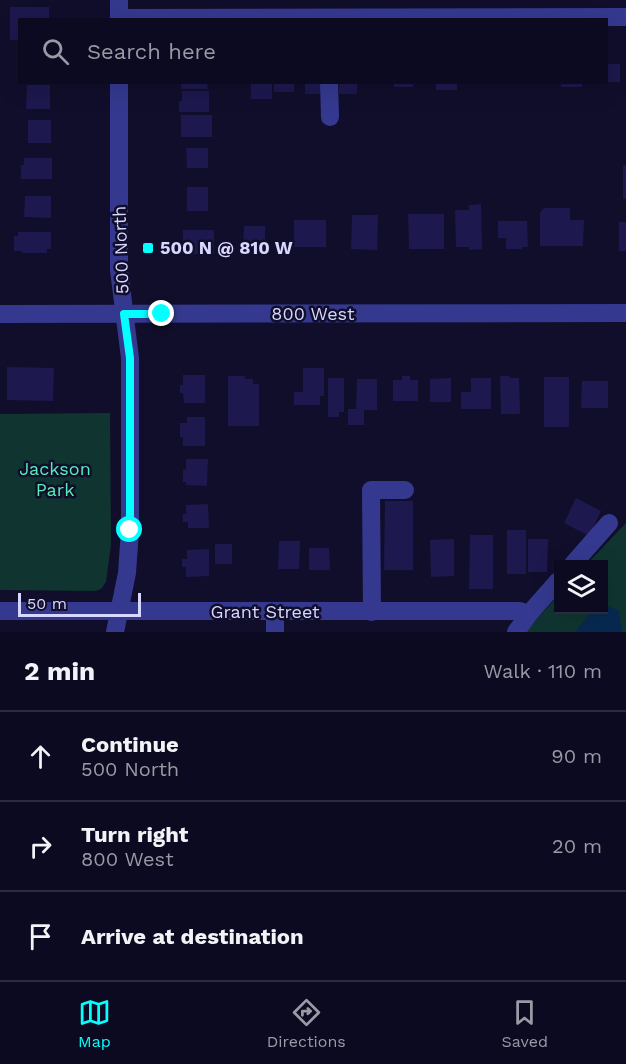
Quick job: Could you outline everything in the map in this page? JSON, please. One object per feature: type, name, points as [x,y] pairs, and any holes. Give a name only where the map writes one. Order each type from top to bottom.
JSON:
[{"type":"street","points":[[119,13],[336,14],[485,9],[626,17]]},
{"type":"street","name":"500 North","points":[[115,632],[127,573],[130,530],[130,358],[119,270],[119,84]]},
{"type":"street","points":[[329,84],[330,117]]},
{"type":"street","name":"800 West","points":[[0,314],[626,313]]},
{"type":"street","points":[[372,612],[371,490],[405,490]]},
{"type":"street","points":[[577,560],[609,523]]},
{"type":"street","points":[[516,632],[554,586]]},
{"type":"street","name":"Grant Street","points":[[0,611],[520,611],[529,614]]},
{"type":"street","points":[[275,612],[275,632]]},
{"type":"green space","name":"Jackson Park","points":[[110,413],[111,544],[106,582],[101,589],[95,591],[0,590],[0,414]]},
{"type":"green space","points":[[626,523],[626,632],[525,632],[554,600],[554,614],[608,614],[608,560],[591,560]]},
{"type":"water","points":[[608,606],[619,611],[622,632],[575,632],[590,614],[608,614]]},
{"type":"building","points":[[10,7],[49,7],[49,18],[18,18],[18,40],[10,40]]},
{"type":"building","points":[[608,64],[620,64],[620,82],[608,82]]},
{"type":"building","points":[[181,84],[207,84],[208,89],[181,89]]},
{"type":"building","points":[[251,84],[272,84],[272,99],[251,99]]},
{"type":"building","points":[[274,84],[294,84],[294,92],[274,92]]},
{"type":"building","points":[[305,84],[325,84],[325,94],[305,94]]},
{"type":"building","points":[[339,84],[357,84],[357,94],[339,94]]},
{"type":"building","points":[[394,84],[413,84],[413,87],[394,87]]},
{"type":"building","points":[[436,84],[457,84],[457,90],[436,90]]},
{"type":"building","points":[[561,84],[582,84],[582,87],[561,87]]},
{"type":"building","points":[[27,85],[50,85],[50,109],[26,109]]},
{"type":"building","points":[[182,91],[209,91],[209,112],[179,112]]},
{"type":"building","points":[[181,115],[212,115],[212,137],[181,137]]},
{"type":"building","points":[[28,120],[51,120],[51,143],[28,143]]},
{"type":"building","points":[[186,148],[208,148],[208,168],[187,168]]},
{"type":"building","points":[[24,158],[52,158],[52,179],[21,179],[21,165],[24,165]]},
{"type":"building","points":[[623,165],[626,165],[626,199],[623,199]]},
{"type":"building","points":[[187,187],[208,187],[208,211],[187,211]]},
{"type":"building","points":[[25,196],[51,196],[51,218],[24,217]]},
{"type":"building","points":[[481,204],[482,249],[469,250],[469,247],[456,247],[455,210],[469,210],[469,205]]},
{"type":"building","points":[[544,208],[570,208],[570,220],[584,220],[583,246],[540,246],[540,213]]},
{"type":"building","points":[[408,214],[444,214],[444,249],[409,249]]},
{"type":"building","points":[[352,215],[378,215],[377,250],[351,249]]},
{"type":"building","points":[[294,220],[326,220],[326,247],[294,247]]},
{"type":"building","points":[[498,221],[527,221],[528,247],[506,249],[506,238],[498,238]]},
{"type":"building","points":[[619,222],[626,222],[626,251],[619,251]]},
{"type":"building","points":[[244,226],[265,226],[265,245],[243,245]]},
{"type":"building","points":[[183,230],[214,230],[214,254],[183,254]]},
{"type":"building","points":[[18,232],[51,232],[51,249],[47,249],[47,253],[14,251],[14,236],[18,236]]},
{"type":"building","points":[[7,367],[54,368],[53,401],[7,400]]},
{"type":"building","points":[[303,368],[324,368],[324,396],[320,396],[320,405],[294,405],[294,392],[303,392]]},
{"type":"building","points":[[183,375],[205,375],[205,403],[184,403],[183,393],[180,393]]},
{"type":"building","points":[[228,376],[245,376],[245,379],[253,379],[253,384],[259,384],[259,426],[228,426]]},
{"type":"building","points":[[402,376],[410,376],[410,380],[418,380],[418,401],[393,401],[393,380],[402,380]]},
{"type":"building","points":[[500,376],[519,378],[520,414],[501,414]]},
{"type":"building","points":[[544,377],[569,377],[569,427],[544,427]]},
{"type":"building","points":[[328,378],[344,378],[344,412],[339,412],[339,417],[328,417]]},
{"type":"building","points":[[451,378],[451,402],[430,402],[430,379]]},
{"type":"building","points":[[471,378],[491,378],[491,409],[461,409],[461,392],[471,392]]},
{"type":"building","points":[[357,379],[377,379],[377,410],[364,410],[364,425],[348,425],[348,409],[356,409]]},
{"type":"building","points":[[582,381],[608,381],[608,408],[581,408]]},
{"type":"building","points":[[187,417],[205,417],[205,446],[183,446],[183,437],[180,437],[180,423],[187,423]]},
{"type":"building","points":[[186,459],[208,459],[207,486],[186,485],[186,482],[183,482]]},
{"type":"building","points":[[576,498],[601,511],[589,536],[564,523]]},
{"type":"building","points":[[385,501],[413,501],[413,570],[384,570]]},
{"type":"building","points":[[208,504],[209,528],[188,528],[188,522],[183,522],[186,505]]},
{"type":"building","points":[[507,530],[526,530],[526,574],[507,574]]},
{"type":"building","points":[[470,535],[493,535],[493,589],[469,589]]},
{"type":"building","points":[[454,539],[454,576],[431,577],[430,540]]},
{"type":"building","points":[[528,539],[548,539],[547,572],[528,572]]},
{"type":"building","points":[[279,541],[300,541],[299,569],[278,569]]},
{"type":"building","points":[[215,544],[232,544],[232,564],[215,564]]},
{"type":"building","points":[[309,548],[329,548],[330,570],[309,570]]},
{"type":"building","points":[[209,549],[209,576],[186,577],[186,567],[182,567],[182,559],[187,559],[187,550]]},
{"type":"place","name":"500 N @ 810 W","points":[[148,248]]},
{"type":"route","points":[[130,530],[130,358],[124,314],[162,314]]}]
